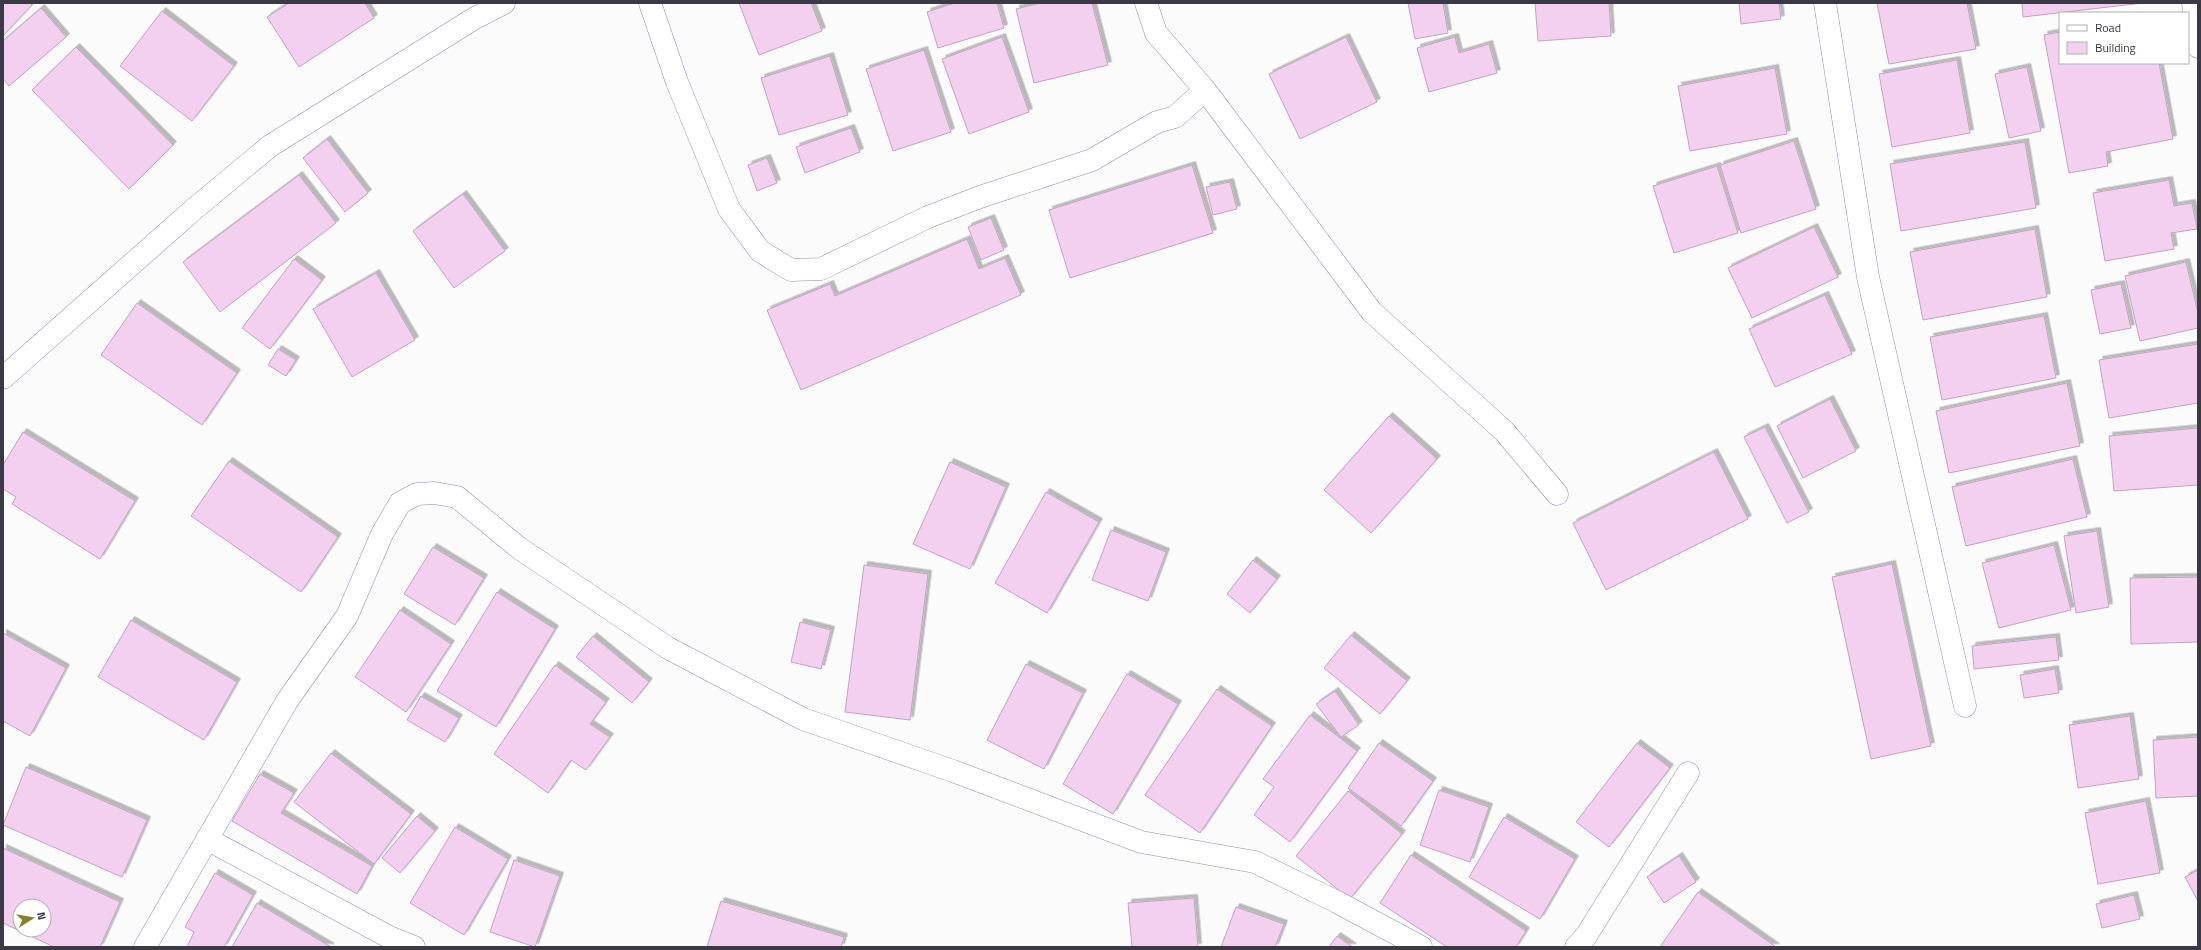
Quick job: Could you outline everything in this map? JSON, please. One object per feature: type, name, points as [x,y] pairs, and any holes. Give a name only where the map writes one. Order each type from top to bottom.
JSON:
[{"type":"street","points":[[3,378],[193,210],[270,146],[475,18],[504,3]]},
{"type":"street","points":[[650,3],[677,82],[729,209],[760,251],[790,270],[820,269],[928,217],[980,197],[1092,160],[1157,122],[1175,117],[1205,90]]},
{"type":"street","points":[[1146,3],[1156,33],[1205,90],[1372,312],[1504,431],[1557,494]]},
{"type":"street","points":[[1825,3],[1868,277],[1965,706]]},
{"type":"street","points":[[2193,3],[2198,47]]},
{"type":"street","points":[[145,947],[287,701],[347,616],[382,534],[400,503],[417,494],[434,493],[457,497],[519,548],[668,648],[803,719],[953,771],[1141,842],[1255,862],[1337,902],[1421,947]]},
{"type":"street","points":[[1587,943],[1688,774]]},
{"type":"street","points":[[207,839],[389,937],[414,947]]},
{"type":"building","points":[[3,3],[30,3],[32,5],[3,36]]},
{"type":"building","points":[[289,3],[365,3],[374,18],[299,67],[267,17]]},
{"type":"building","points":[[739,3],[811,3],[822,31],[759,55]]},
{"type":"building","points":[[954,3],[997,3],[1004,28],[938,48],[927,12]]},
{"type":"building","points":[[1040,3],[1092,3],[1108,65],[1034,83],[1016,9]]},
{"type":"building","points":[[1408,3],[1443,3],[1448,33],[1415,39]]},
{"type":"building","points":[[1535,3],[1609,3],[1611,36],[1538,41]]},
{"type":"building","points":[[1739,3],[1779,3],[1781,19],[1741,24]]},
{"type":"building","points":[[1877,3],[1967,3],[1976,49],[1889,64]]},
{"type":"building","points":[[2022,3],[2143,3],[2059,12],[2023,17]]},
{"type":"building","points":[[41,8],[66,37],[9,86],[3,79],[3,41]]},
{"type":"building","points":[[162,11],[234,66],[192,121],[120,66]]},
{"type":"building","points":[[2059,32],[2059,64],[2159,64],[2173,139],[2106,152],[2108,166],[2069,173],[2044,35]]},
{"type":"building","points":[[1002,37],[1029,112],[969,134],[942,59]]},
{"type":"building","points":[[1346,37],[1377,102],[1300,139],[1269,74]]},
{"type":"building","points":[[1455,37],[1459,53],[1489,44],[1497,73],[1429,92],[1417,48]]},
{"type":"building","points":[[76,47],[173,145],[129,189],[32,90]]},
{"type":"building","points":[[924,50],[951,132],[893,151],[866,69]]},
{"type":"building","points":[[830,56],[848,115],[779,135],[761,78]]},
{"type":"building","points":[[1957,60],[1970,133],[1892,147],[1879,74]]},
{"type":"building","points":[[2027,67],[2041,131],[2009,138],[1995,74]]},
{"type":"building","points":[[1775,68],[1787,134],[1690,151],[1678,86]]},
{"type":"building","points":[[851,128],[860,152],[805,173],[796,147]]},
{"type":"building","points":[[327,139],[368,193],[345,212],[303,158]]},
{"type":"building","points":[[1794,141],[1816,209],[1741,233],[1720,165]]},
{"type":"building","points":[[2025,142],[2036,208],[1901,231],[1890,164]]},
{"type":"building","points":[[767,158],[777,183],[757,191],[748,165]]},
{"type":"building","points":[[1192,165],[1213,233],[1070,278],[1049,210]]},
{"type":"building","points":[[1717,166],[1738,233],[1674,253],[1653,186]]},
{"type":"building","points":[[299,175],[336,223],[220,312],[183,262]]},
{"type":"building","points":[[2169,180],[2174,206],[2192,203],[2197,229],[2171,233],[2174,249],[2105,261],[2093,193]]},
{"type":"building","points":[[1230,182],[1237,209],[1213,215],[1206,187]]},
{"type":"building","points":[[463,194],[505,251],[454,288],[413,231]]},
{"type":"building","points":[[991,218],[1004,250],[981,260],[968,227]]},
{"type":"building","points":[[1814,227],[1838,277],[1752,318],[1728,268]]},
{"type":"building","points":[[2035,229],[2047,297],[1923,320],[1910,252]]},
{"type":"building","points":[[967,239],[979,269],[1005,258],[1021,295],[801,390],[767,310],[830,284],[835,296]]},
{"type":"building","points":[[294,259],[322,280],[270,349],[242,328]]},
{"type":"building","points":[[2186,262],[2198,313],[2198,328],[2140,341],[2125,276]]},
{"type":"building","points":[[376,273],[415,340],[352,377],[313,309]]},
{"type":"building","points":[[2121,284],[2131,328],[2100,334],[2091,290]]},
{"type":"building","points":[[1825,295],[1852,354],[1775,387],[1749,329]]},
{"type":"building","points":[[137,303],[237,373],[202,425],[101,355]]},
{"type":"building","points":[[2044,316],[2056,378],[1942,400],[1930,337]]},
{"type":"building","points":[[2198,344],[2198,403],[2109,418],[2099,360]]},
{"type":"building","points":[[278,349],[296,360],[286,376],[268,365]]},
{"type":"building","points":[[2067,383],[2080,446],[1949,473],[1936,411]]},
{"type":"building","points":[[1830,399],[1856,451],[1803,478],[1777,426]]},
{"type":"building","points":[[1389,416],[1437,459],[1371,533],[1324,490]]},
{"type":"building","points":[[1765,427],[1809,512],[1787,523],[1744,437]]},
{"type":"building","points":[[2198,428],[2198,485],[2114,491],[2109,436]]},
{"type":"building","points":[[23,432],[135,501],[100,559],[12,504],[16,497],[3,489],[3,465]]},
{"type":"building","points":[[1714,452],[1748,519],[1606,590],[1573,523]]},
{"type":"building","points":[[2073,459],[2087,517],[1966,546],[1952,487]]},
{"type":"building","points":[[229,461],[338,537],[301,592],[191,516]]},
{"type":"building","points":[[950,462],[1006,487],[970,569],[913,544]]},
{"type":"building","points":[[1046,492],[1099,522],[1047,613],[995,583]]},
{"type":"building","points":[[1111,530],[1166,552],[1148,601],[1092,580]]},
{"type":"building","points":[[2097,531],[2109,607],[2076,613],[2064,536]]},
{"type":"building","points":[[2054,545],[2071,610],[1999,628],[1982,563]]},
{"type":"building","points":[[433,547],[484,578],[455,625],[404,594]]},
{"type":"building","points":[[1253,560],[1277,579],[1250,613],[1227,594]]},
{"type":"building","points":[[1892,564],[1931,746],[1871,759],[1832,577]]},
{"type":"building","points":[[864,565],[928,574],[910,720],[845,712]]},
{"type":"building","points":[[2198,577],[2198,642],[2131,644],[2130,578]]},
{"type":"building","points":[[497,592],[555,629],[496,727],[437,691]]},
{"type":"building","points":[[400,610],[451,644],[406,712],[355,677]]},
{"type":"building","points":[[131,620],[237,682],[204,740],[98,677]]},
{"type":"building","points":[[800,622],[831,630],[821,669],[791,662]]},
{"type":"building","points":[[3,633],[66,668],[30,736],[3,721]]},
{"type":"building","points":[[1351,635],[1407,681],[1380,714],[1324,668]]},
{"type":"building","points":[[593,636],[649,682],[632,703],[576,657]]},
{"type":"building","points":[[2056,637],[2059,660],[1974,669],[1972,646]]},
{"type":"building","points":[[1026,664],[1083,693],[1044,769],[987,740]]},
{"type":"building","points":[[555,665],[606,702],[590,724],[610,737],[586,770],[571,760],[548,793],[494,754]]},
{"type":"building","points":[[2055,669],[2059,693],[2024,698],[2020,675]]},
{"type":"building","points":[[1127,674],[1178,704],[1113,814],[1063,784]]},
{"type":"building","points":[[1217,689],[1272,726],[1200,833],[1145,795]]},
{"type":"building","points":[[1335,691],[1359,725],[1341,737],[1316,704]]},
{"type":"building","points":[[421,696],[459,718],[445,742],[407,720]]},
{"type":"building","points":[[1310,715],[1357,751],[1290,842],[1254,815],[1274,787],[1263,779]]},
{"type":"building","points":[[2130,716],[2139,779],[2078,788],[2069,725]]},
{"type":"building","points":[[2198,737],[2198,796],[2156,798],[2153,740]]},
{"type":"building","points":[[1379,743],[1433,781],[1401,826],[1348,788]]},
{"type":"building","points":[[1637,743],[1670,768],[1609,847],[1576,822]]},
{"type":"building","points":[[331,753],[411,814],[374,864],[294,802]]},
{"type":"building","points":[[26,767],[147,820],[122,877],[3,825]]},
{"type":"building","points":[[260,774],[294,793],[281,813],[372,866],[357,894],[232,821]]},
{"type":"building","points":[[1439,790],[1489,807],[1470,862],[1420,845]]},
{"type":"building","points":[[1348,791],[1402,834],[1350,899],[1296,856]]},
{"type":"building","points":[[2146,801],[2160,873],[2098,884],[2085,813]]},
{"type":"building","points":[[417,816],[435,831],[400,873],[382,858]]},
{"type":"building","points":[[1504,817],[1575,859],[1540,919],[1469,877]]},
{"type":"building","points":[[455,827],[508,859],[464,935],[410,903]]},
{"type":"building","points":[[3,848],[120,902],[100,947],[54,947],[35,938],[52,938],[52,898],[12,898],[12,927],[3,923]]},
{"type":"building","points":[[1411,855],[1526,931],[1516,947],[1447,947],[1380,903]]},
{"type":"building","points":[[1679,856],[1696,882],[1664,903],[1647,877]]},
{"type":"building","points":[[514,860],[560,876],[535,947],[490,932]]},
{"type":"building","points":[[2198,870],[2198,901],[2185,877]]},
{"type":"building","points":[[215,873],[253,895],[224,947],[187,947],[194,932],[185,927]]},
{"type":"building","points":[[1698,892],[1776,947],[1660,947]]},
{"type":"building","points":[[2134,895],[2140,919],[2102,928],[2096,904]]},
{"type":"building","points":[[1194,898],[1198,947],[1132,947],[1128,903]]},
{"type":"building","points":[[721,901],[844,937],[841,947],[707,947]]},
{"type":"building","points":[[257,903],[331,947],[232,947]]},
{"type":"building","points":[[1236,907],[1284,924],[1275,947],[1221,947]]},
{"type":"building","points":[[1337,936],[1353,947],[1329,947]]}]
